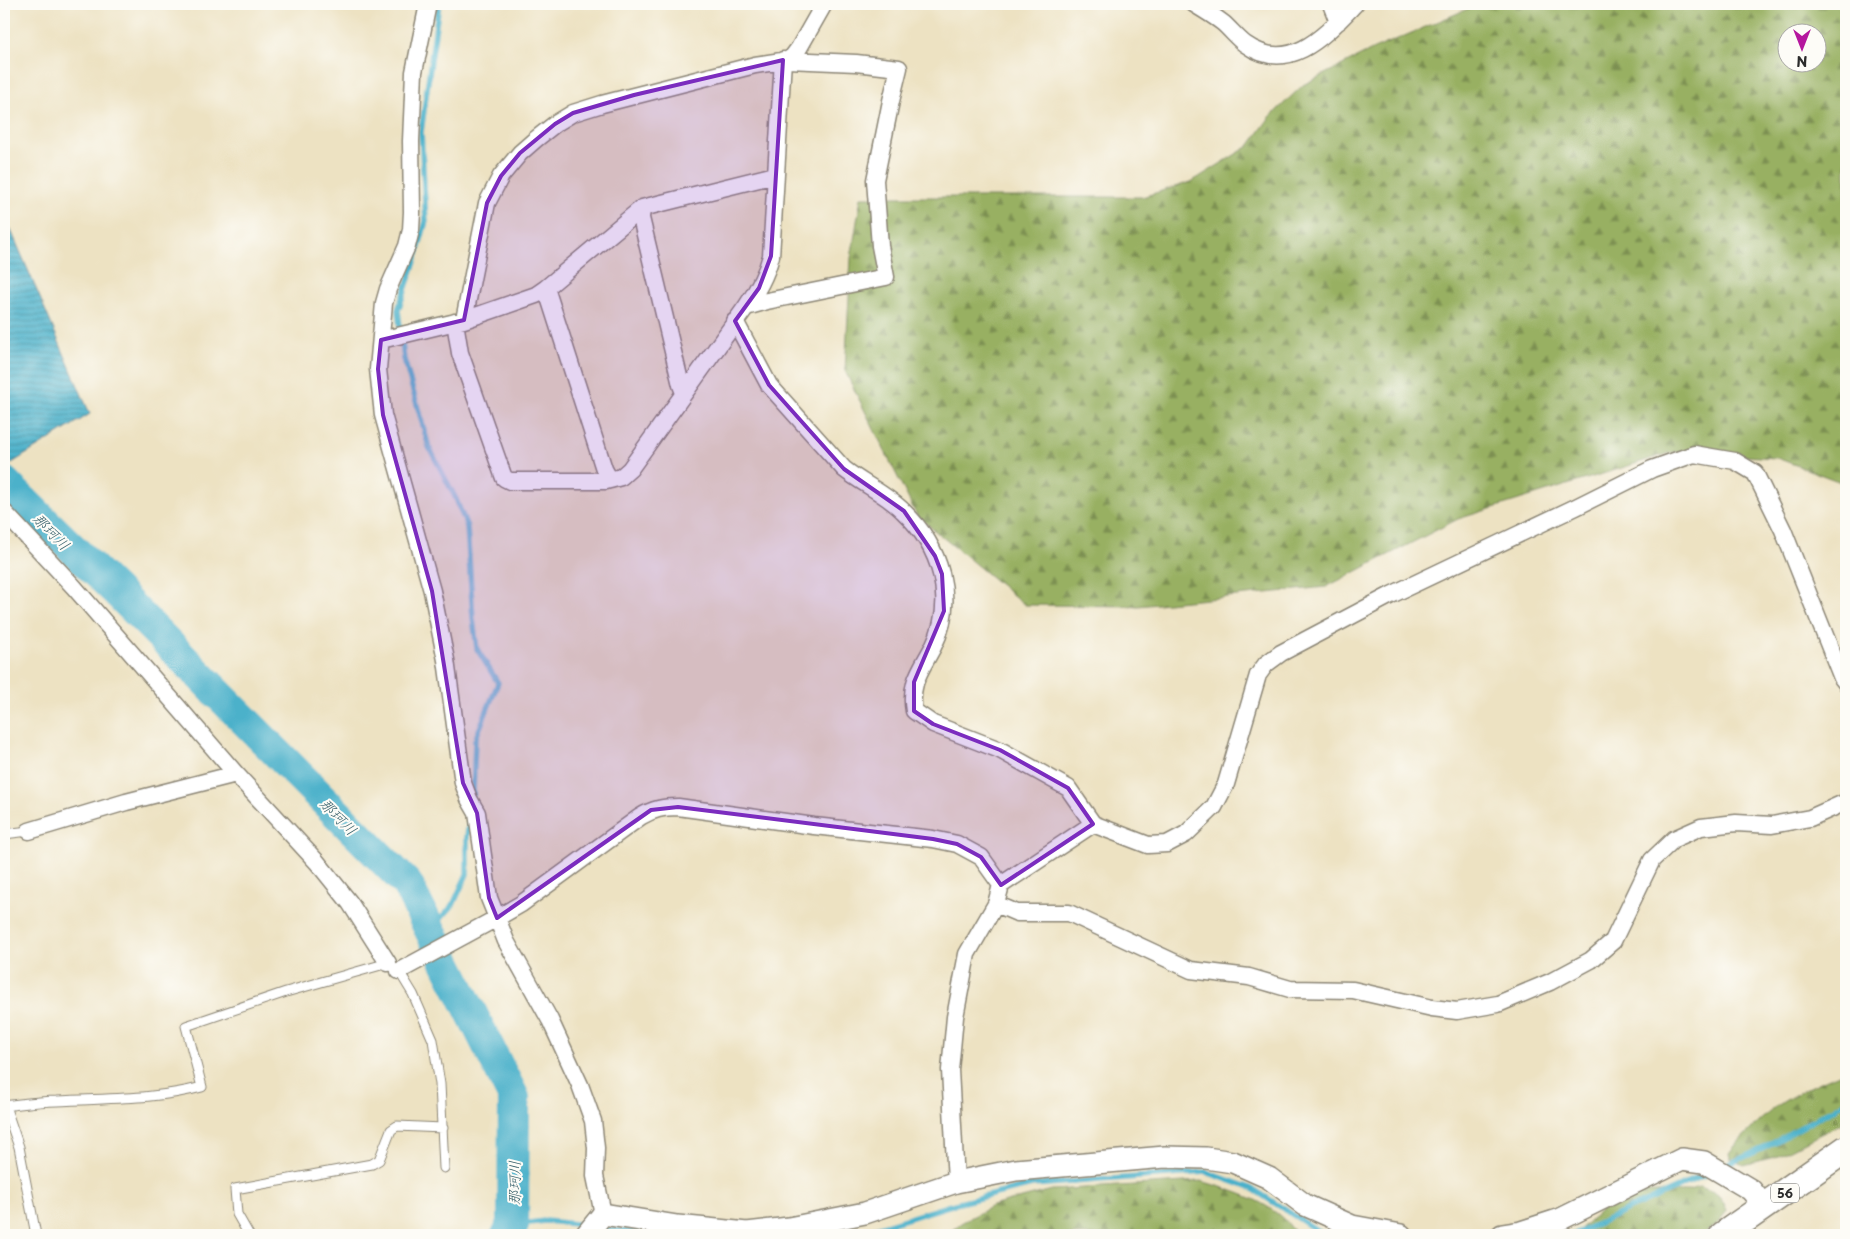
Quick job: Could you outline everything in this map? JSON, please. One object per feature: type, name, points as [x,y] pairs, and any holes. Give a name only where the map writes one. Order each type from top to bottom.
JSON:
[{"type":"main road","name":"56","points":[[1723,1235],[1758,1198],[1846,1149]]},
{"type":"street","points":[[428,4],[414,72],[410,141],[411,230],[407,246],[388,289],[384,303],[378,369],[383,415],[432,591],[446,660],[463,783],[477,813],[493,921],[550,1020],[583,1094],[593,1121],[596,1148],[595,1176],[603,1214]]},
{"type":"street","points":[[786,60],[793,56],[799,48],[824,4]]},
{"type":"street","points":[[1194,4],[1223,24],[1247,45],[1265,53],[1280,56],[1298,52],[1314,44],[1355,4]]},
{"type":"street","points":[[1331,4],[1338,22]]},
{"type":"street","points":[[746,307],[886,277],[880,246],[874,180],[888,110],[899,68],[856,63],[786,60],[756,65],[573,113],[555,124],[520,153],[501,176],[487,203],[460,321],[460,353],[504,478],[510,481],[610,480],[621,477],[630,469],[759,288],[767,272],[771,256],[786,60]]},
{"type":"street","points":[[381,340],[460,321],[536,294],[546,288],[642,208],[776,175]]},
{"type":"street","points":[[642,208],[641,218],[684,393]]},
{"type":"street","points":[[546,288],[604,469],[610,480]]},
{"type":"street","points":[[736,321],[769,385],[844,469],[904,511],[922,534],[935,556],[942,574],[944,611],[933,646],[914,682],[912,698],[914,710],[933,724],[1000,750],[1068,788],[1093,824],[1148,845],[1167,844],[1186,834],[1214,807],[1226,784],[1258,676],[1266,664],[1274,658],[1391,595],[1652,469],[1694,454],[1735,460],[1755,473],[1782,530],[1842,678],[1846,683]]},
{"type":"street","points":[[4,512],[74,587],[236,774],[317,862],[398,967],[493,921],[522,904],[640,817],[651,810],[664,807],[678,807],[814,826],[924,838],[957,844],[981,857],[1001,885]]},
{"type":"street","points":[[29,832],[126,802],[236,774]]},
{"type":"street","points":[[996,904],[1017,913],[1069,912],[1191,970],[1249,977],[1290,989],[1353,990],[1432,1008],[1457,1011],[1498,1004],[1550,982],[1591,960],[1613,941],[1652,860],[1674,839],[1701,827],[1736,823],[1772,825],[1810,818],[1846,802]]},
{"type":"street","points":[[956,1182],[950,1070],[955,1018],[967,954],[996,904],[1001,885],[1093,824]]},
{"type":"street","points":[[603,1214],[677,1226],[747,1233],[789,1228],[865,1213],[956,1182],[1016,1170],[1165,1157],[1206,1158],[1232,1162],[1269,1178],[1305,1205],[1352,1226],[1400,1235]]},
{"type":"street","points":[[1502,1235],[1521,1232],[1561,1220],[1682,1159],[1704,1162],[1758,1198]]},
{"type":"street","points":[[586,1235],[603,1214]]},
{"type":"lane","points":[[4,834],[29,832]]},
{"type":"lane","points":[[36,1235],[19,1147],[4,1106],[55,1101],[142,1098],[179,1093],[202,1087],[186,1026],[286,992],[398,967],[413,994],[432,1040],[440,1084],[444,1168]]},
{"type":"lane","points":[[249,1235],[237,1214],[235,1189],[372,1164],[379,1160],[391,1130],[397,1126],[443,1128]]},
{"type":"highlighted area","points":[[783,60],[771,256],[759,288],[735,321],[769,385],[844,469],[904,511],[935,556],[942,574],[944,611],[914,682],[914,711],[933,724],[1000,750],[1068,788],[1093,824],[1001,885],[981,857],[957,844],[933,839],[678,807],[651,810],[497,918],[489,898],[477,813],[463,783],[432,591],[383,415],[378,369],[381,340],[464,320],[487,203],[501,176],[520,153],[555,124],[573,113],[634,95]]},
{"type":"green space","points":[[1479,4],[1846,4],[1846,484],[1777,458],[1673,452],[1458,519],[1326,587],[1138,606],[1025,605],[917,516],[845,371],[851,258],[861,197],[1142,197],[1191,182],[1249,146],[1270,117],[1303,85],[1374,49]]},
{"type":"green space","points":[[1846,1071],[1846,1121],[1778,1156],[1744,1165],[1730,1158],[1729,1153],[1740,1140],[1777,1106],[1806,1089]]},
{"type":"green space","points":[[1201,1181],[1229,1189],[1267,1206],[1278,1214],[1297,1235],[946,1235],[961,1223],[992,1206],[1052,1190]]},
{"type":"green space","points":[[1699,1187],[1717,1194],[1727,1211],[1715,1226],[1702,1235],[1574,1235],[1600,1211],[1641,1192],[1682,1192]]},
{"type":"water","points":[[4,214],[90,414],[4,468]]},
{"type":"waterway","points":[[439,4],[421,132],[426,221],[415,261],[398,310],[404,359],[429,447],[456,499],[467,527],[477,649],[498,683],[475,740],[473,795]]},
{"type":"waterway","name":"那珂川","points":[[4,482],[116,591],[407,884],[514,1098],[513,1225],[507,1235]]},
{"type":"waterway","points":[[430,931],[453,905],[467,874],[467,836],[471,812]]},
{"type":"waterway","points":[[1722,1167],[1764,1148],[1846,1102]]},
{"type":"waterway","points":[[854,1235],[951,1205],[1032,1185],[1206,1172],[1253,1189],[1321,1233],[1329,1235]]},
{"type":"waterway","points":[[1573,1235],[1711,1172]]},
{"type":"waterway","points":[[513,1225],[545,1221],[587,1225]]},
{"type":"waterway","points":[[598,1227],[648,1235]]}]
